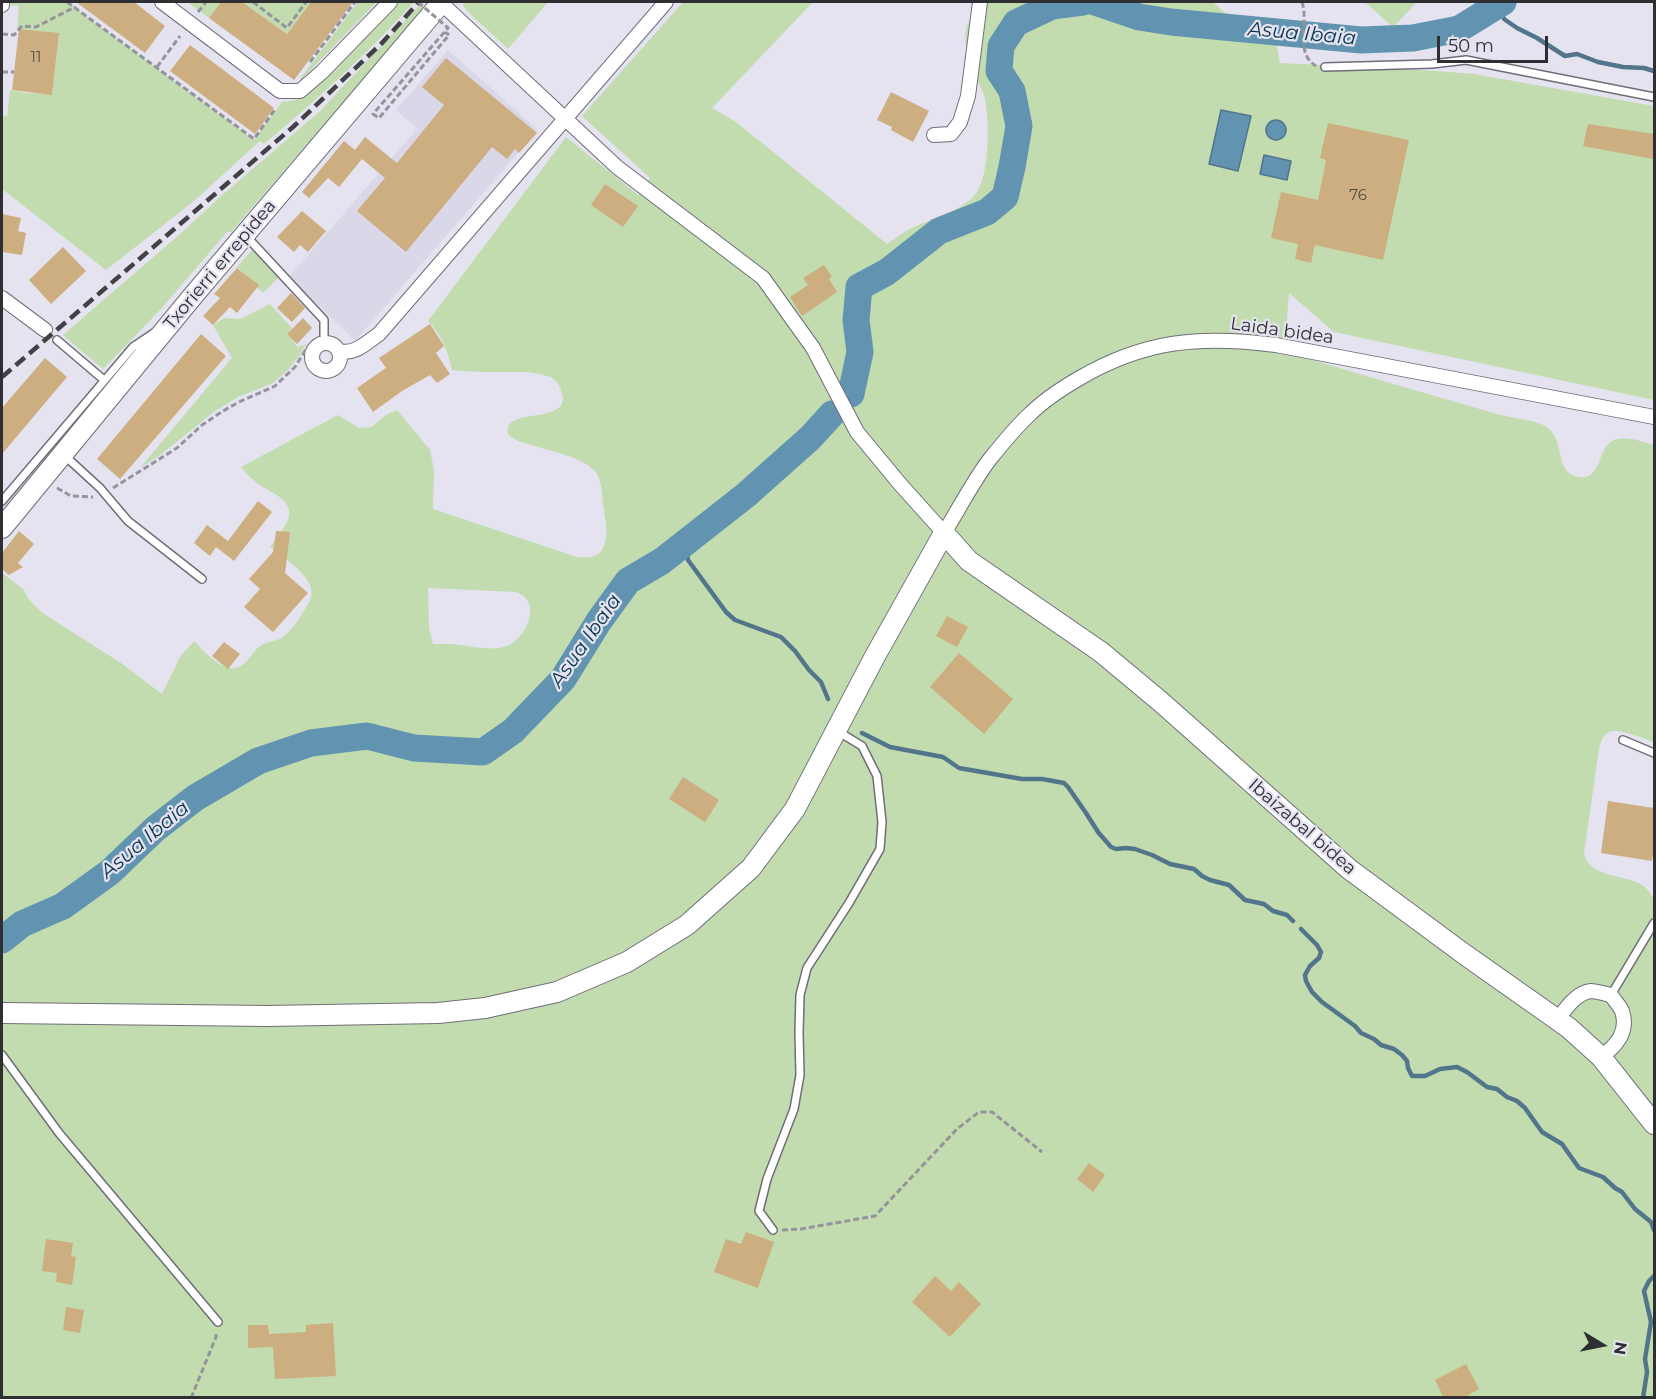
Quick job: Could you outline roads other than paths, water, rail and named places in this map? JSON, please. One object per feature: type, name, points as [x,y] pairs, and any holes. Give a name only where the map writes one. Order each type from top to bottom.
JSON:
[{"type":"street","points":[[162,2],[280,91],[300,91],[322,72],[390,2]]},
{"type":"street","points":[[2,1013],[268,1016],[438,1013],[485,1008],[557,992],[627,962],[687,925],[751,868],[795,809],[874,658],[944,533],[857,432],[813,348],[763,279],[617,166],[442,2]]},
{"type":"street","name":"Txorierri errepidea","points":[[2,528],[169,325],[442,2]]},
{"type":"street","points":[[339,351],[354,351],[379,334],[666,2]]},
{"type":"street","points":[[934,135],[951,134],[960,122],[968,96],[980,2]]},
{"type":"street","points":[[2,297],[45,330]]},
{"type":"street","name":"Laida bidea","points":[[944,533],[989,460],[1029,414],[1058,390],[1101,365],[1131,353],[1164,344],[1197,340],[1242,340],[1276,345],[1654,417]]},
{"type":"street","name":"Ibaizabal bidea","points":[[944,533],[969,561],[1101,652],[1349,869],[1464,954],[1558,1019],[1601,1057],[1654,1124]]},
{"type":"street","points":[[1558,1019],[1580,995],[1592,991],[1611,995],[1622,1011],[1624,1028],[1618,1042],[1601,1057]]},
{"type":"lane","points":[[1324,67],[1432,64],[1466,60],[1654,97]]},
{"type":"lane","points":[[246,235],[324,320],[324,335]]},
{"type":"lane","points":[[2,501],[133,346],[169,325]]},
{"type":"lane","points":[[57,340],[104,381]]},
{"type":"lane","points":[[62,453],[100,488],[128,521],[202,579]]},
{"type":"lane","points":[[773,1230],[759,1211],[767,1179],[794,1109],[800,1075],[800,995],[807,968],[849,903],[880,849],[882,822],[877,776],[862,746],[836,731]]},
{"type":"lane","points":[[1623,740],[1654,753]]},
{"type":"lane","points":[[1611,995],[1654,923]]},
{"type":"lane","points":[[2,1055],[59,1134],[218,1322]]},
{"type":"water","points":[[1221,110],[1251,116],[1238,171],[1209,164]]},
{"type":"water","points":[[1276,120],[1283,123],[1286,130],[1283,137],[1276,140],[1269,137],[1266,130],[1269,123]]},
{"type":"water","points":[[1264,155],[1291,161],[1287,180],[1260,174]]},
{"type":"waterway","name":"Asua Ibaia","points":[[851,394],[860,352],[856,320],[859,287],[887,272],[939,231],[987,212],[1005,197],[1019,126],[1012,91],[999,71],[1001,46],[1016,23],[1052,6],[1083,2]]},
{"type":"waterway","name":"Asua Ibaia","points":[[1095,2],[1139,17],[1171,22],[1361,40],[1413,38],[1459,29],[1503,2]]},
{"type":"waterway","points":[[1504,2],[1502,14],[1504,19],[1565,56],[1577,54],[1598,62],[1654,71]]},
{"type":"waterway","name":"Asua Ibaia","points":[[2,940],[22,924],[63,906],[110,872],[155,829],[195,798],[258,761],[311,743],[367,736],[414,748],[483,752],[513,731],[563,679],[599,621],[628,581],[662,561],[746,495],[810,438],[832,414]]},
{"type":"waterway","points":[[689,538],[688,560],[726,612],[735,620],[781,637],[821,682],[828,699]]},
{"type":"waterway","points":[[862,733],[890,747],[943,757],[959,768],[1022,779],[1042,779],[1064,783],[1111,847],[1135,849],[1170,864],[1194,869],[1210,880],[1229,885],[1245,900],[1264,904],[1273,911],[1287,915],[1293,921]]},
{"type":"waterway","points":[[1301,929],[1321,952],[1305,975],[1312,992],[1322,1002],[1361,1033],[1402,1055],[1407,1061],[1412,1076],[1425,1076],[1440,1069],[1457,1067],[1487,1087],[1497,1089],[1517,1101],[1525,1108],[1542,1132],[1562,1144],[1579,1168],[1603,1177],[1622,1192],[1635,1209],[1651,1222],[1654,1230]]},
{"type":"waterway","points":[[1643,1398],[1647,1372],[1645,1359],[1651,1322],[1644,1291],[1654,1276]]},
{"type":"railway","points":[[2,377],[293,127],[382,43],[419,2]]}]
